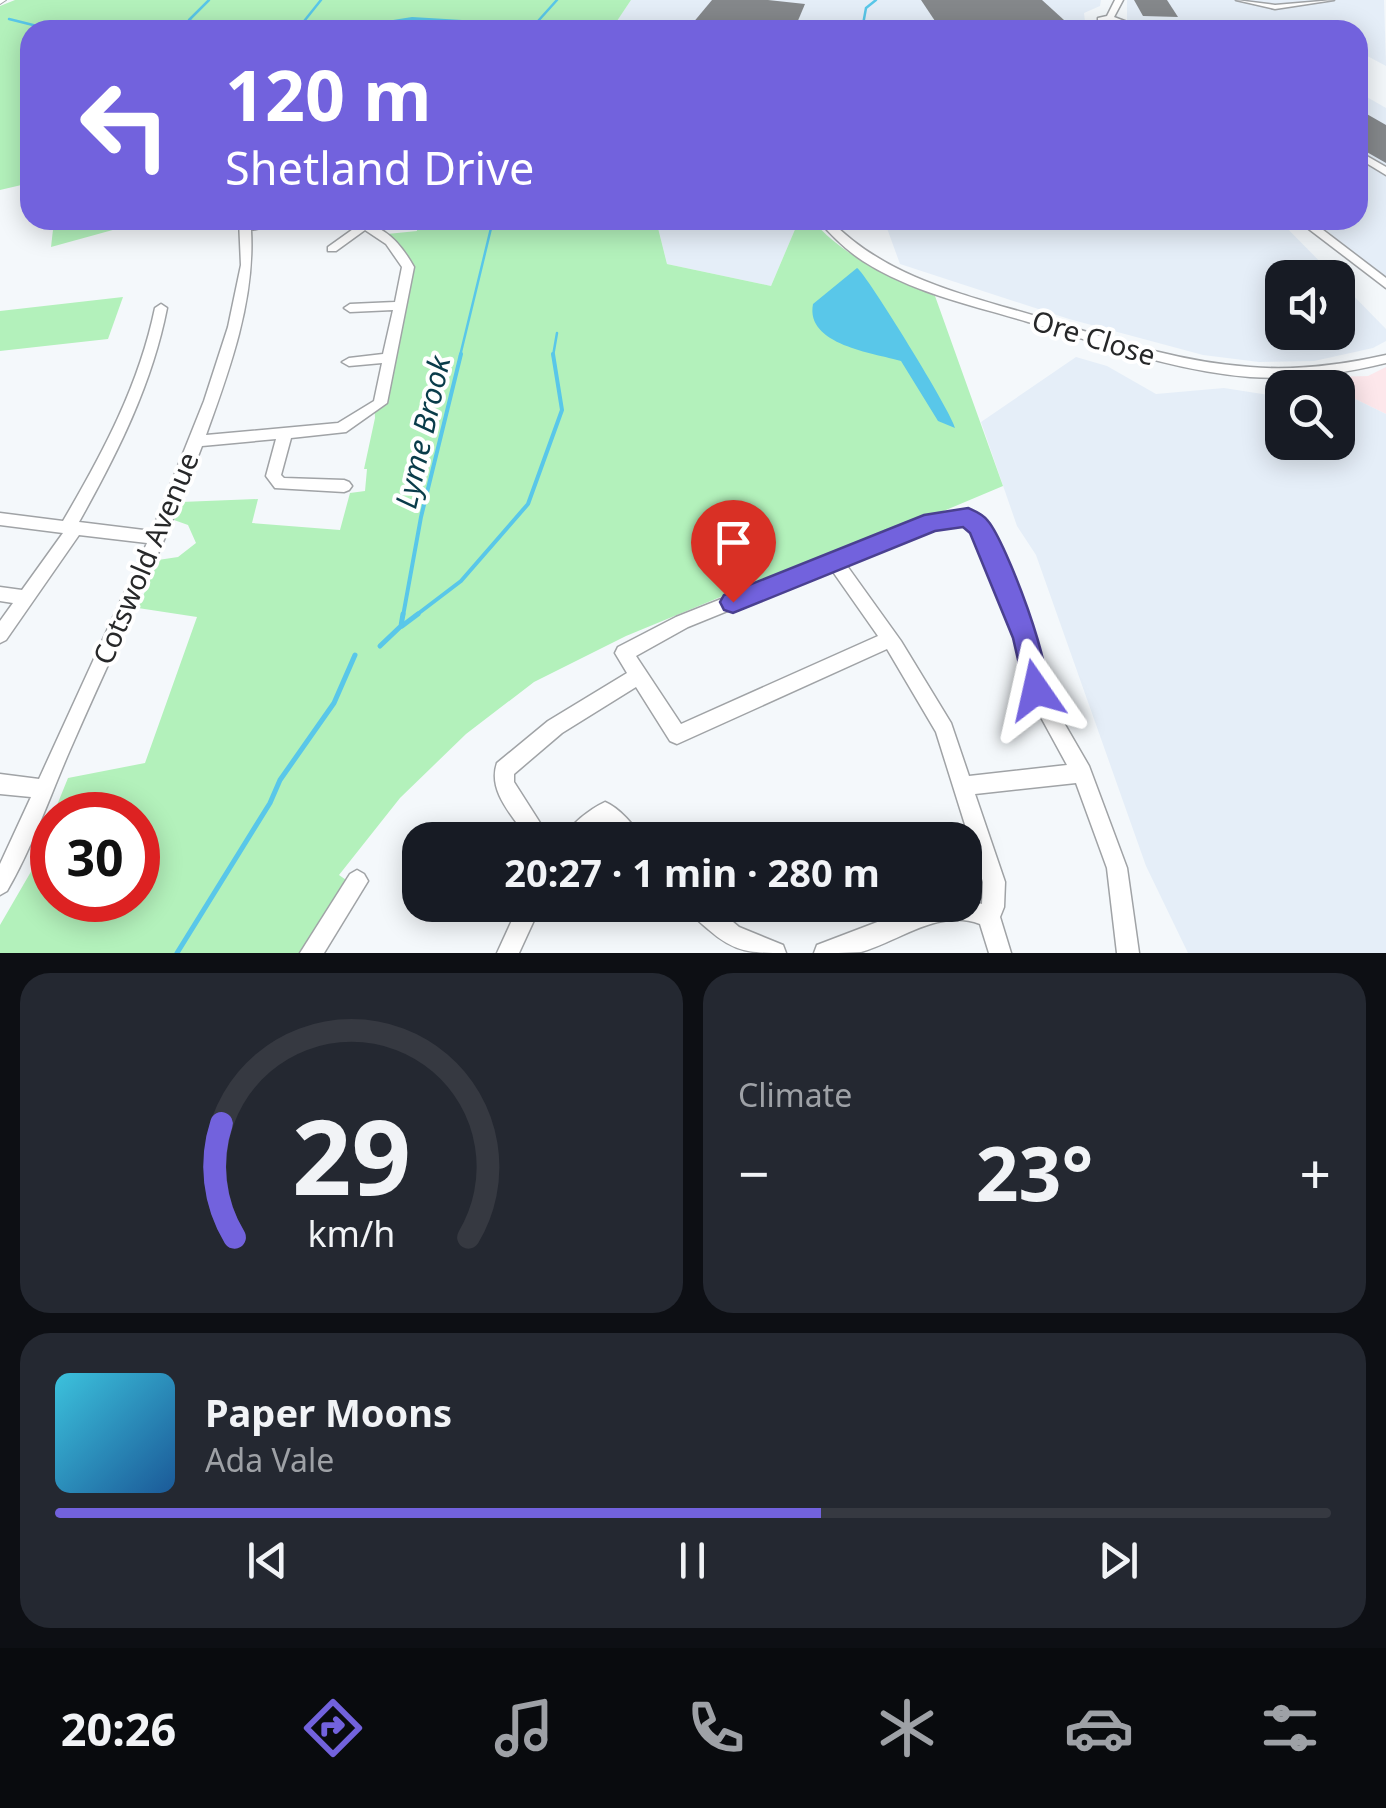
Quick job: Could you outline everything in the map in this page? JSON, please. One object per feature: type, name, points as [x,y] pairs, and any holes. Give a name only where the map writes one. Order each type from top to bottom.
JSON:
[{"type":"street","points":[[1240,0],[1275,7],[1330,0]]},
{"type":"street","name":"Cotswold Avenue","points":[[0,884],[196,441],[234,328],[246,276],[246,230]]},
{"type":"street","points":[[332,249],[356,230]]},
{"type":"street","points":[[196,441],[341,428],[380,403],[408,267],[390,238],[375,230]]},
{"type":"street","name":"Ore Close","points":[[836,230],[868,258],[918,282],[1139,352],[1219,369],[1294,373],[1386,359]]},
{"type":"street","points":[[1316,230],[1386,284]]},
{"type":"street","points":[[350,308],[400,306]]},
{"type":"street","points":[[0,636],[72,527],[155,348],[161,308]]},
{"type":"street","points":[[349,362],[389,358]]},
{"type":"street","points":[[284,436],[273,476],[280,484],[344,486]]},
{"type":"street","points":[[890,639],[678,735],[624,653],[682,622],[940,519],[968,518],[976,522],[1026,638],[1040,699],[1082,773],[1117,868],[1128,953]]},
{"type":"street","points":[[0,519],[154,538]]},
{"type":"street","points":[[835,562],[890,639],[944,729],[994,882],[989,917],[1000,953]]},
{"type":"street","points":[[0,594],[26,598]]},
{"type":"street","points":[[529,822],[504,785],[504,770],[555,727],[639,676]]},
{"type":"street","points":[[964,786],[1082,773]]},
{"type":"street","points":[[0,784],[43,789]]},
{"type":"street","points":[[593,822],[605,812],[615,822]]},
{"type":"street","points":[[310,953],[357,881]]},
{"type":"street","points":[[825,953],[947,908],[970,908],[989,917]]},
{"type":"street","points":[[508,953],[522,922]]},
{"type":"street","points":[[716,922],[731,935],[776,953]]},
{"type":"shaded area","points":[[631,0],[1101,0],[1100,6],[1084,13],[1085,20],[618,20]]},
{"type":"shaded area","points":[[1127,0],[1384,0],[1386,66],[1368,56],[1368,20],[1127,20]]},
{"type":"shaded area","points":[[1368,98],[1386,108],[1386,279],[1326,230],[1368,230]]},
{"type":"shaded area","points":[[658,230],[795,230],[771,286],[667,264]]},
{"type":"shaded area","points":[[888,230],[1289,230],[1318,260],[1265,260],[1265,350],[1355,350],[1355,297],[1386,329],[1386,341],[1373,348],[1314,361],[1259,362],[1203,355],[1069,319],[900,264]]},
{"type":"shaded area","points":[[1076,357],[1107,366],[1156,394],[1224,388],[1265,394],[1265,460],[1355,460],[1355,399],[1386,414],[1386,953],[1188,953],[1146,866],[1036,555],[1017,526],[981,422]]},
{"type":"shaded area","points":[[1386,367],[1386,414],[1355,399],[1355,376],[1368,376]]},
{"type":"green space","points":[[15,0],[631,0],[618,20],[20,20],[20,185],[0,190],[0,6]]},
{"type":"green space","points":[[53,230],[113,230],[51,247]]},
{"type":"green space","points":[[417,230],[658,230],[667,264],[771,286],[795,230],[822,230],[854,255],[935,296],[1003,486],[801,571],[735,591],[626,636],[534,682],[466,734],[400,798],[339,875],[349,882],[305,953],[0,953],[0,925],[30,873],[30,922],[160,922],[160,792],[62,792],[68,778],[145,763],[197,617],[138,608],[158,560],[178,557],[196,543],[188,525],[174,520],[181,502],[258,499],[252,523],[340,530],[350,493],[365,491],[364,469],[375,418],[374,400],[403,271],[400,255],[387,234]]},
{"type":"green space","points":[[123,297],[108,339],[0,351],[0,311]]},
{"type":"water","points":[[412,17],[462,20],[393,20]]},
{"type":"water","points":[[857,268],[909,345],[955,428],[938,421],[901,361],[844,345],[830,338],[813,318],[813,304]]},
{"type":"building","points":[[712,0],[805,4],[798,20],[695,20]]},
{"type":"building","points":[[921,0],[1042,0],[1064,20],[934,20]]},
{"type":"building","points":[[1134,0],[1167,0],[1178,17],[1143,16]]},
{"type":"building","points":[[1368,115],[1386,125],[1386,163],[1368,153]]},
{"type":"waterway","points":[[189,20],[209,0]]},
{"type":"waterway","points":[[305,20],[321,0]]},
{"type":"waterway","name":"Lyme Brook","points":[[539,20],[557,0]]},
{"type":"waterway","points":[[864,20],[866,8],[876,0]]},
{"type":"waterway","points":[[9,19],[20,22]]},
{"type":"waterway","name":"Lyme Brook","points":[[460,356],[491,230]]},
{"type":"waterway","points":[[553,355],[557,333]]},
{"type":"waterway","name":"Lyme Brook","points":[[403,616],[421,517],[461,354]]},
{"type":"waterway","points":[[415,616],[461,581],[528,504],[562,410],[553,355]]},
{"type":"waterway","name":"Lyme Brook","points":[[380,646],[401,626],[403,614]]},
{"type":"waterway","points":[[402,626],[418,614]]},
{"type":"waterway","name":"Lyme Brook","points":[[177,953],[270,803],[280,780],[334,703],[355,655]]},
{"type":"route","points":[[733,602],[933,522],[968,518],[980,528],[1026,638],[1036,690]]}]
